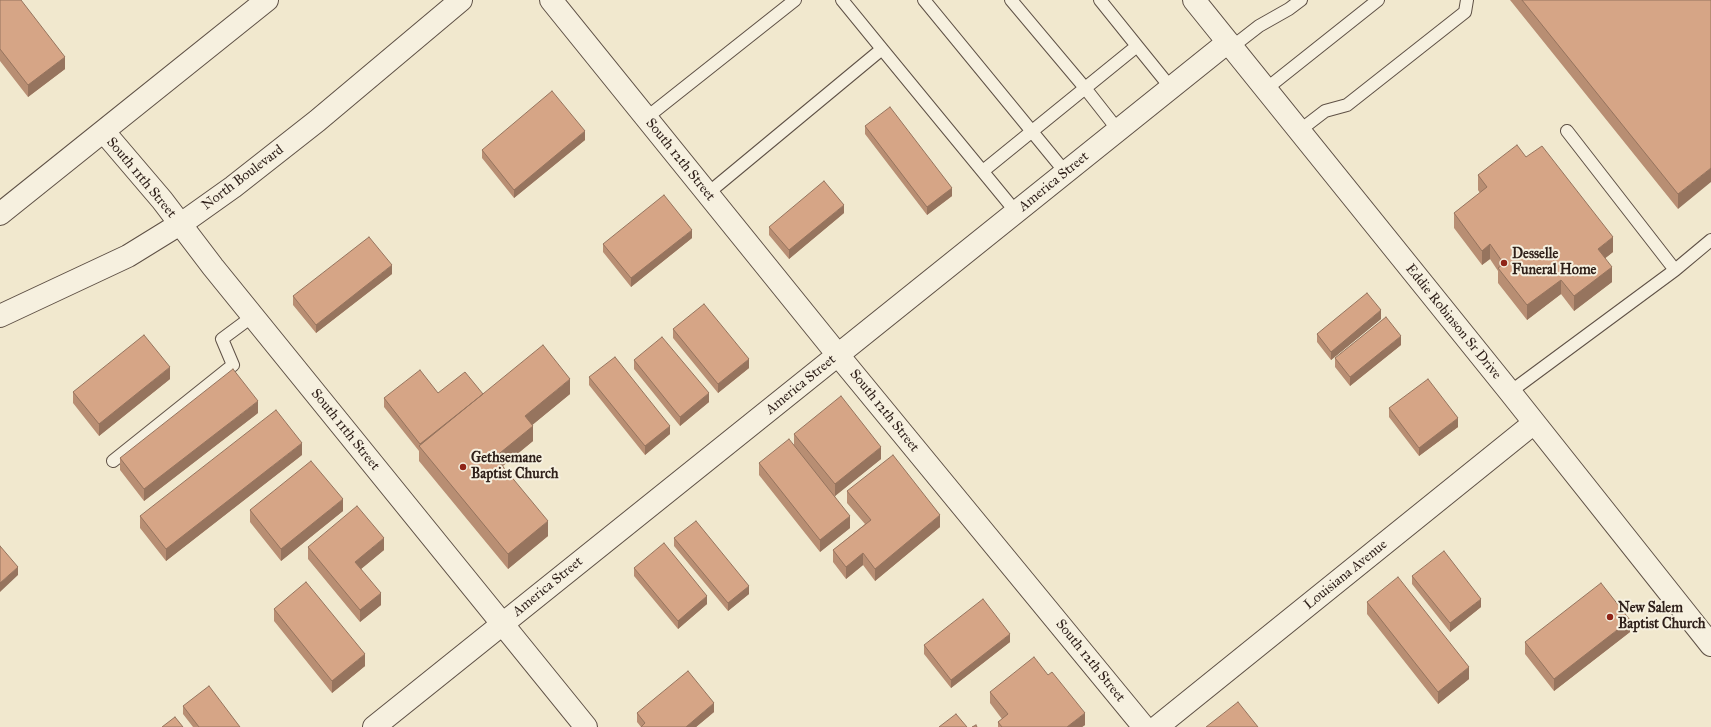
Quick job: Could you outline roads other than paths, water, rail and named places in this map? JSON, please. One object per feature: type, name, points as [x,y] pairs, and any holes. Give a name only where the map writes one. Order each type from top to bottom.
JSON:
[{"type":"street","points":[[0,214],[267,0]]},
{"type":"street","name":"North Boulevard","points":[[0,316],[121,259],[180,224],[233,187],[278,152],[461,0]]},
{"type":"street","name":"South 12th Street","points":[[551,0],[838,355],[1144,727]]},
{"type":"street","name":"Eddie Robinson Sr Drive","points":[[1194,0],[1510,392],[1711,645]]},
{"type":"street","name":"America Street","points":[[374,727],[1118,130],[1230,44]]},
{"type":"street","name":"South 11th Street","points":[[104,132],[162,200],[253,316],[586,727]]},
{"type":"street","name":"Louisiana Avenue","points":[[1157,727],[1534,423]]},
{"type":"lane","points":[[646,118],[795,0]]},
{"type":"lane","points":[[842,0],[1016,212]]},
{"type":"lane","points":[[924,0],[1066,173]]},
{"type":"lane","points":[[1011,0],[1085,88],[1118,130]]},
{"type":"lane","points":[[1100,0],[1171,88]]},
{"type":"lane","points":[[1230,44],[1289,9],[1301,0]]},
{"type":"lane","points":[[1266,89],[1378,0]]},
{"type":"lane","points":[[1299,131],[1325,111],[1347,105],[1466,12],[1467,0]]},
{"type":"lane","points":[[983,171],[1137,46]]},
{"type":"lane","points":[[707,194],[882,49]]},
{"type":"lane","points":[[1567,131],[1675,270]]},
{"type":"lane","points":[[1510,392],[1675,270],[1711,240]]},
{"type":"lane","points":[[113,461],[233,365],[222,339],[253,316]]},
{"type":"place","name":"Desselle Funeral Home","points":[[1504,263]]},
{"type":"place","name":"Gethsemane Baptist Church","points":[[463,467]]},
{"type":"place","name":"New Salem Baptist Church","points":[[1610,617]]}]
